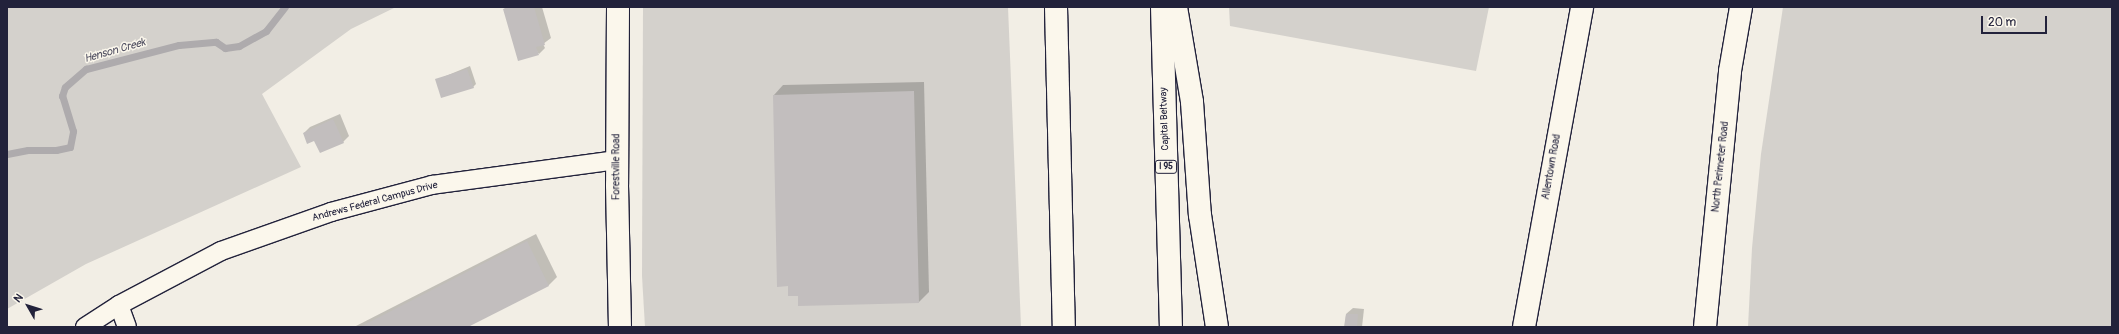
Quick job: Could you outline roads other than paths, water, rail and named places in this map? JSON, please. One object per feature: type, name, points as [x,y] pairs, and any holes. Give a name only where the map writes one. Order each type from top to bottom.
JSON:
[{"type":"main road","name":"Forestville Road","points":[[618,7],[617,160],[620,327]]},
{"type":"main road","points":[[1056,7],[1064,327]]},
{"type":"main road","name":"Capital Beltway","points":[[1162,7],[1170,327]]},
{"type":"main road","points":[[1176,7],[1192,102],[1200,215],[1217,327]]},
{"type":"main road","name":"Allentown Road","points":[[1524,327],[1582,7]]},
{"type":"main road","name":"North Perimeter Road","points":[[1705,327],[1730,71],[1741,7]]},
{"type":"street","name":"Andrews Federal Campus Drive","points":[[85,327],[119,304],[221,251],[331,212],[432,185],[617,160]]},
{"type":"street","points":[[119,304],[127,327]]},
{"type":"waterway","name":"Henson Creek","points":[[7,154],[28,150],[56,150],[70,147],[73,131],[62,96],[65,87],[86,69],[179,45],[216,42],[225,48],[239,46],[266,31],[285,7]]}]
